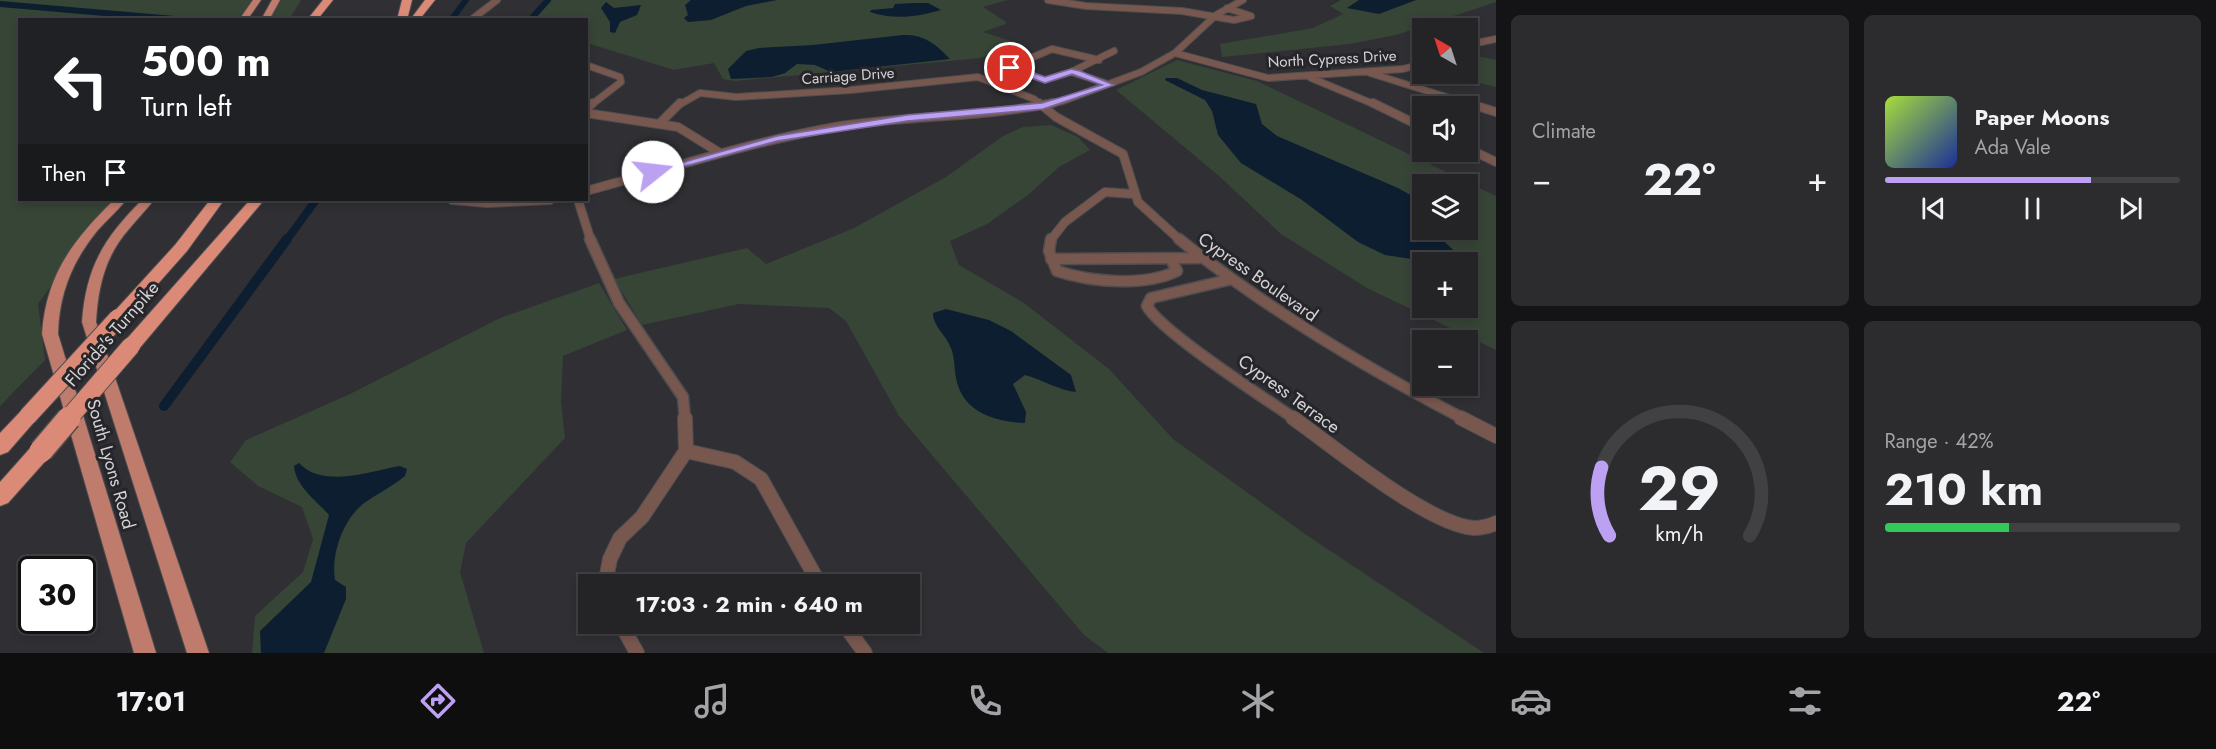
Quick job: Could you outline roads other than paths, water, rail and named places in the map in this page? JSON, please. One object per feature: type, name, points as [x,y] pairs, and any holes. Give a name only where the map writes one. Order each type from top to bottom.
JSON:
[{"type":"highway","points":[[305,17],[328,0]]},
{"type":"highway","points":[[402,18],[406,0]]},
{"type":"highway","points":[[416,18],[430,0]]},
{"type":"highway","name":"Florida's Turnpike","points":[[0,447],[181,248],[217,201]]},
{"type":"highway","name":"Florida's Turnpike","points":[[0,497],[257,201]]},
{"type":"main road","points":[[244,18],[256,0]]},
{"type":"main road","points":[[266,18],[276,0]]},
{"type":"main road","name":"South Lyons Road","points":[[119,201],[88,231],[60,276],[50,312],[50,334],[145,653]]},
{"type":"main road","name":"South Lyons Road","points":[[146,201],[104,252],[89,290],[89,322],[198,653]]},
{"type":"street","points":[[474,18],[497,0]]},
{"type":"street","points":[[1048,0],[1095,8],[1188,12],[1242,20],[1251,16],[1228,7],[1095,8]]},
{"type":"street","points":[[588,190],[720,153],[836,128],[1043,106],[1108,84],[1175,53],[1193,39],[1215,16],[1243,0]]},
{"type":"street","points":[[1188,9],[1215,16]]},
{"type":"street","points":[[1478,43],[1494,41]]},
{"type":"street","points":[[1099,60],[1052,49],[1010,68],[1045,80],[1074,73],[1099,60],[1114,51]]},
{"type":"street","name":"North Cypress Drive","points":[[1175,53],[1256,76],[1308,76],[1412,67]]},
{"type":"street","points":[[588,66],[613,73],[620,77],[621,82],[588,107]]},
{"type":"street","points":[[1367,72],[1496,112]]},
{"type":"street","points":[[1074,73],[1108,84]]},
{"type":"street","points":[[1308,76],[1356,95],[1412,122]]},
{"type":"street","name":"Carriage Drive","points":[[660,123],[688,95],[698,92],[720,92],[736,97],[851,90],[978,77],[1034,99],[1043,106]]},
{"type":"street","points":[[1043,106],[1056,117],[1123,154],[1128,162],[1132,194],[1105,192],[1060,227],[1049,243],[1051,259],[1057,271],[1069,276],[1156,278],[1177,272],[1171,259]]},
{"type":"street","points":[[588,113],[678,127],[720,153]]},
{"type":"street","points":[[1478,153],[1496,162]]},
{"type":"street","name":"Cypress Boulevard","points":[[1132,194],[1144,208],[1199,258],[1306,332],[1496,436]]},
{"type":"street","points":[[464,201],[487,203],[529,201]]},
{"type":"street","points":[[578,201],[589,237],[619,303],[683,397],[686,451],[663,489],[642,517],[620,538],[610,559],[607,574]]},
{"type":"street","points":[[1051,259],[1199,258]]},
{"type":"street","name":"Cypress Terrace","points":[[1228,280],[1151,298],[1147,306],[1151,314],[1177,335],[1407,499],[1437,516],[1463,526],[1485,529],[1496,523]]},
{"type":"street","points":[[686,451],[726,458],[748,466],[761,478],[814,574]]},
{"type":"street","points":[[627,634],[638,653]]},
{"type":"street","points":[[852,634],[866,653]]},
{"type":"water","points":[[691,0],[777,0],[746,6],[711,20],[688,22],[684,18],[688,15],[685,5]]},
{"type":"water","points":[[1359,0],[1416,0],[1379,14],[1347,8]]},
{"type":"water","points":[[606,2],[614,8],[641,5],[637,15],[620,22],[615,33],[610,32],[610,22],[601,8]]},
{"type":"water","points":[[928,3],[941,10],[906,17],[870,12],[893,8],[895,4]]},
{"type":"water","points":[[903,35],[917,36],[930,41],[950,59],[831,72],[815,65],[797,64],[785,73],[772,77],[731,79],[728,69],[746,51],[759,48],[813,45]]},
{"type":"water","points":[[1166,78],[1177,78],[1202,90],[1256,104],[1262,124],[1277,136],[1412,196],[1412,240],[1442,240],[1456,252],[1412,252],[1412,259],[1385,255],[1358,242],[1302,200],[1241,163],[1218,135],[1212,111],[1205,100],[1165,80]]},
{"type":"water","points":[[946,309],[989,320],[1011,331],[1071,375],[1076,392],[1025,375],[1013,384],[1026,412],[1025,423],[1002,420],[982,413],[965,399],[959,390],[952,350],[935,322],[933,313]]},
{"type":"water","points":[[299,463],[309,471],[334,477],[400,466],[407,469],[405,476],[395,484],[363,504],[344,529],[337,550],[334,571],[335,580],[346,587],[346,599],[324,653],[261,653],[260,631],[311,582],[329,515],[307,493],[298,480],[294,466]]},
{"type":"waterway","points":[[452,18],[466,0]]},
{"type":"waterway","points":[[532,18],[548,0]]},
{"type":"waterway","points":[[0,4],[163,18]]},
{"type":"waterway","points":[[286,241],[315,201]]},
{"type":"waterway","points":[[164,406],[287,239]]}]
